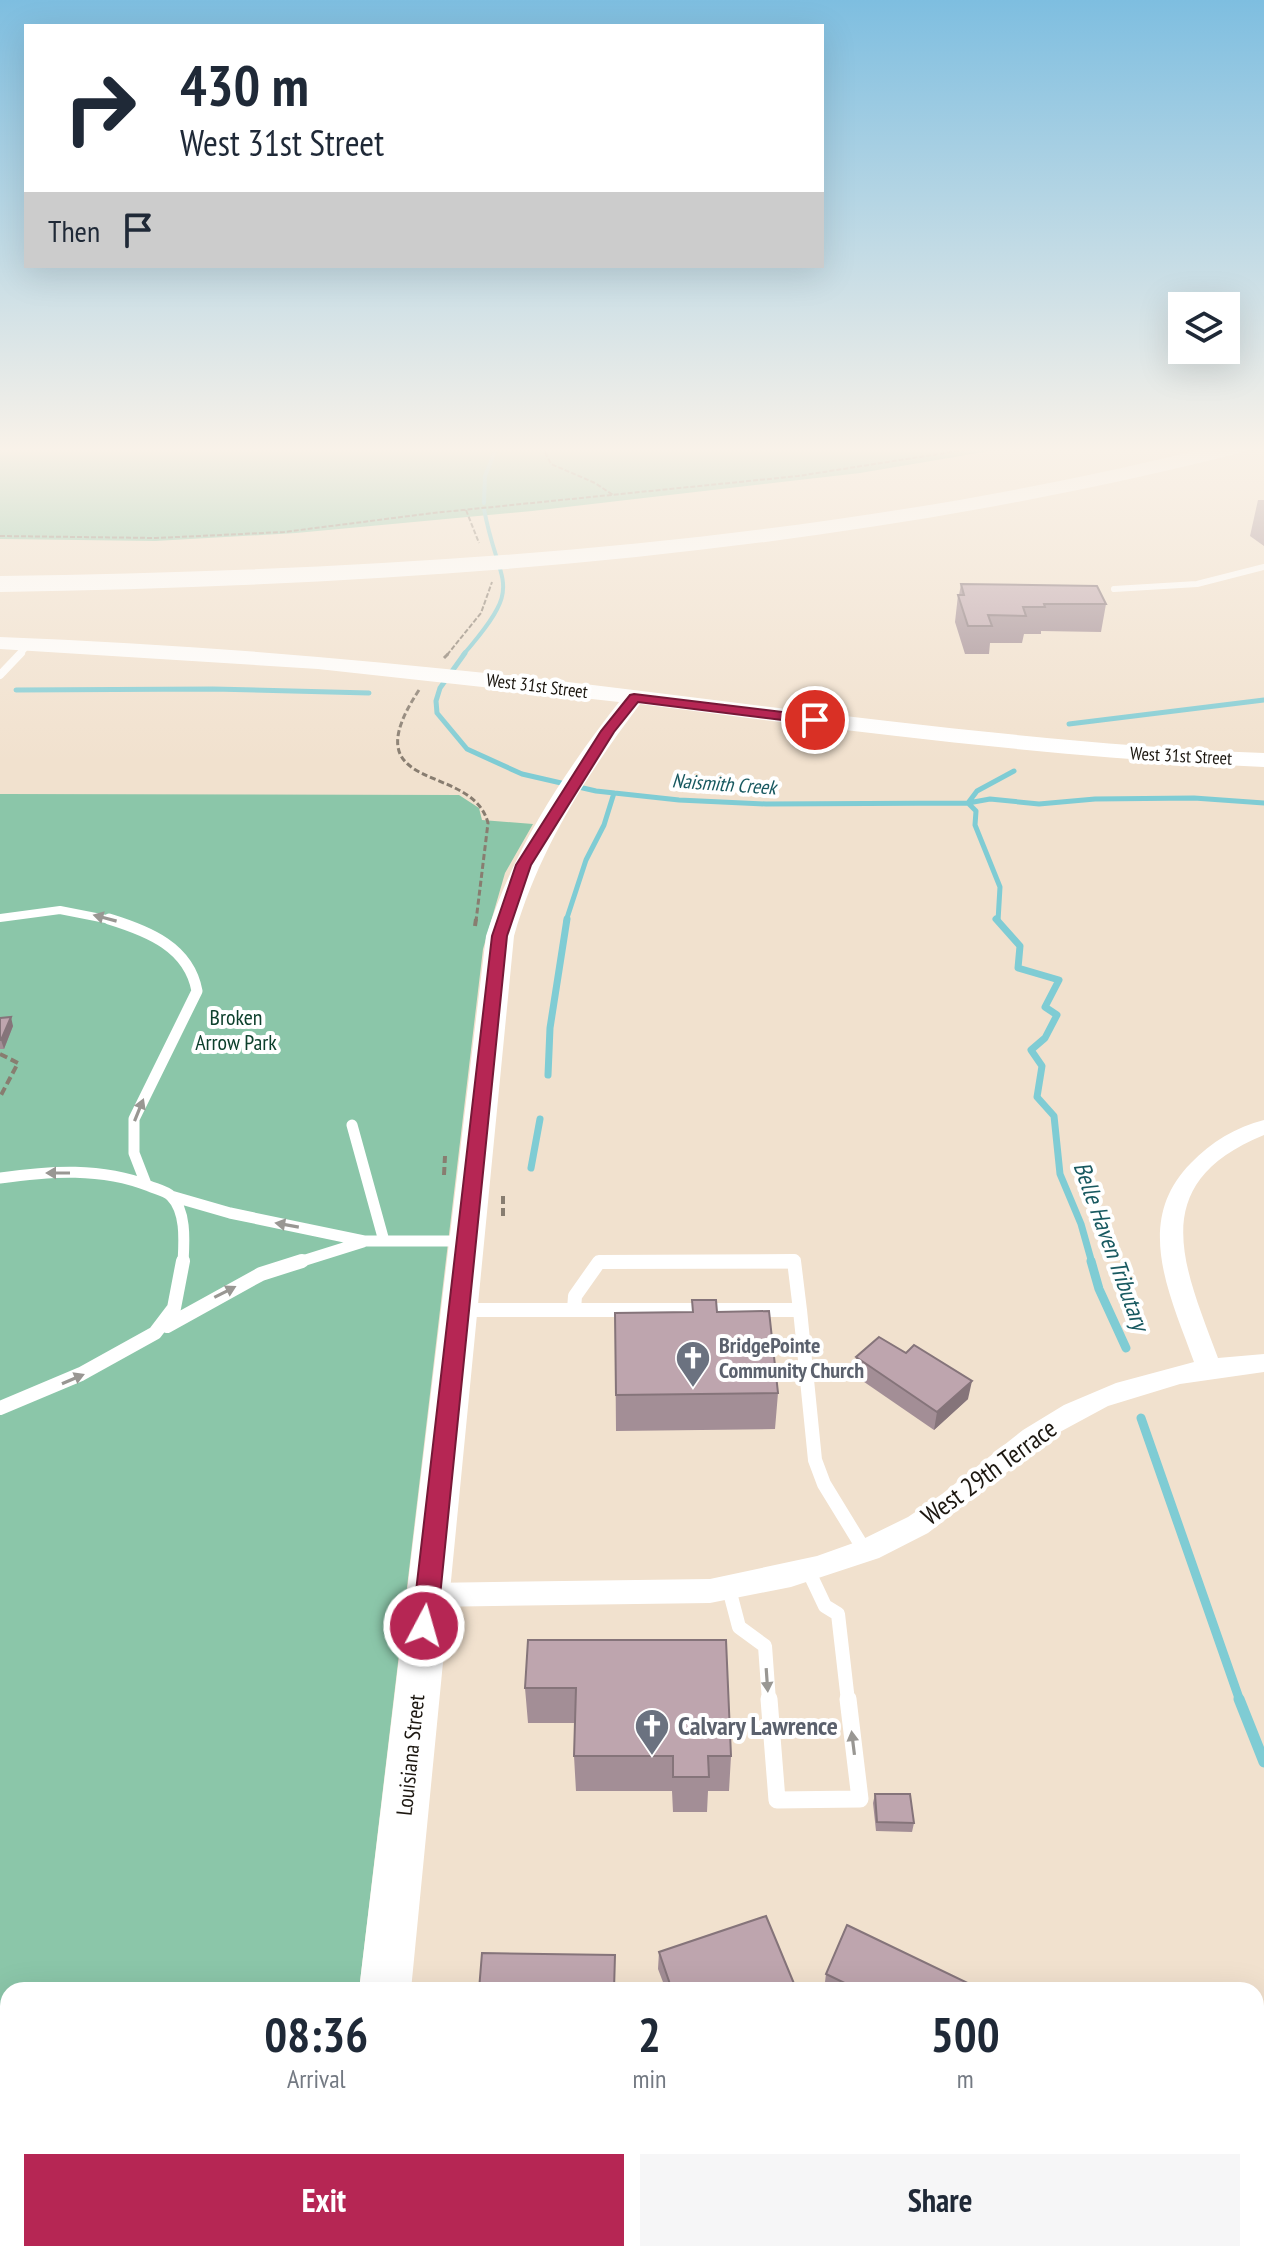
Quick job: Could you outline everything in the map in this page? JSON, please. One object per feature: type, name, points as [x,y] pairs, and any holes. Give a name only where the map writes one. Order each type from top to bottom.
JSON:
[{"type":"highway","points":[[0,584],[234,578],[517,552]]},
{"type":"highway","points":[[0,563],[450,558]]},
{"type":"main road","name":"West 31st Street","points":[[0,643],[211,653],[372,667],[1017,745],[1264,760]]},
{"type":"main road","name":"Louisiana Street","points":[[386,1982],[500,936],[523,865],[589,760],[634,697]]},
{"type":"street","points":[[1209,1369],[1172,1259],[1170,1229],[1174,1208],[1192,1173],[1206,1158],[1231,1141],[1264,1127]]},
{"type":"street","name":"West 29th Terrace","points":[[428,1595],[653,1594],[729,1589],[808,1570],[865,1551],[945,1508],[1014,1452],[1082,1407],[1126,1389],[1209,1369],[1264,1363]]},
{"type":"lane","points":[[1114,589],[1197,584],[1264,567]]},
{"type":"lane","points":[[0,675],[29,644]]},
{"type":"lane","points":[[0,918],[42,911],[94,915],[160,940],[184,954],[193,965],[198,979],[197,991],[134,1119],[132,1142],[136,1166],[146,1184]]},
{"type":"lane","points":[[352,1125],[384,1241]]},
{"type":"lane","points":[[0,1178],[41,1173],[118,1176],[146,1184],[171,1196],[242,1216],[364,1241],[465,1241]]},
{"type":"lane","points":[[158,1331],[171,1315],[182,1273],[183,1233],[171,1196]]},
{"type":"lane","points":[[0,1408],[89,1372],[195,1307],[261,1274],[364,1241]]},
{"type":"lane","points":[[574,1310],[575,1296],[599,1262],[794,1261],[815,1460],[824,1484],[865,1551]]},
{"type":"lane","points":[[458,1310],[800,1310]]},
{"type":"lane","points":[[729,1589],[739,1627],[765,1646],[777,1800],[860,1799],[838,1614],[825,1606],[808,1570]]},
{"type":"path","points":[[439,665],[488,600],[492,590],[491,571]]},
{"type":"path","points":[[420,689],[399,720],[397,746],[409,763],[424,775],[478,801],[488,823],[474,930]]},
{"type":"path","points":[[0,1054],[18,1063],[0,1097]]},
{"type":"path","points":[[445,1155],[445,1183]]},
{"type":"path","points":[[503,1187],[503,1217]]},
{"type":"green space","name":"Broken Arrow Park","points":[[0,794],[459,795],[479,808],[482,820],[533,824],[505,873],[483,949],[360,1982],[0,1982]]},
{"type":"building","points":[[961,584],[1097,586],[1106,604],[1023,607],[1026,616],[988,615],[992,626],[968,626],[958,595],[964,595]]},
{"type":"building","points":[[11,1017],[1,1040],[0,1040],[0,1018]]},
{"type":"building","points":[[692,1300],[716,1300],[717,1312],[769,1311],[778,1393],[616,1395],[615,1313],[693,1312]]},
{"type":"building","points":[[879,1337],[906,1353],[914,1345],[972,1381],[937,1412],[856,1357]]},
{"type":"building","name":"Calvary Lawrence","points":[[528,1640],[726,1640],[731,1756],[708,1756],[709,1777],[673,1777],[673,1756],[574,1756],[576,1688],[525,1688]]},
{"type":"building","points":[[875,1794],[910,1794],[914,1823],[877,1822]]},
{"type":"building","points":[[766,1916],[793,1982],[669,1982],[659,1952]]},
{"type":"building","points":[[847,1925],[966,1982],[842,1982],[826,1974]]},
{"type":"building","points":[[482,1953],[615,1955],[614,1982],[480,1982]]},
{"type":"waterway","name":"Naismith Creek","points":[[463,655],[483,631],[502,598],[501,571],[495,552]]},
{"type":"waterway","name":"Naismith Creek","points":[[465,653],[440,688],[436,701],[437,713],[467,749],[522,774],[596,791],[679,800],[766,804],[968,803]]},
{"type":"waterway","points":[[16,690],[213,689],[369,693]]},
{"type":"waterway","points":[[1069,724],[1264,700]]},
{"type":"waterway","points":[[968,803],[977,791],[1014,771]]},
{"type":"waterway","points":[[566,921],[586,860],[604,825],[614,793]]},
{"type":"waterway","name":"Naismith Creek","points":[[968,803],[990,799],[1039,804],[1095,799],[1194,798],[1264,803]]},
{"type":"waterway","name":"Belle Haven Tributary","points":[[968,803],[976,811],[975,825],[1000,887],[998,921]]},
{"type":"waterway","points":[[548,1075],[550,1028],[567,919]]},
{"type":"waterway","name":"Belle Haven Tributary","points":[[996,919],[1020,946],[1018,968],[1059,980],[1045,1007],[1057,1015],[1045,1038],[1031,1050],[1042,1066],[1037,1097],[1054,1116],[1060,1174],[1081,1224],[1092,1263]]},
{"type":"waterway","points":[[531,1168],[540,1119]]},
{"type":"waterway","name":"Belle Haven Tributary","points":[[1091,1261],[1099,1289],[1126,1348]]},
{"type":"waterway","name":"Belle Haven Tributary","points":[[1141,1418],[1240,1701]]},
{"type":"waterway","name":"Belle Haven Tributary","points":[[1239,1699],[1264,1762]]},
{"type":"place","name":"BridgePointe Community Church","points":[[693,1389]]},
{"type":"place","name":"Calvary Lawrence","points":[[652,1757]]},
{"type":"route","points":[[424,1626],[492,986],[500,936],[523,865],[608,731],[634,697],[815,720]]}]
